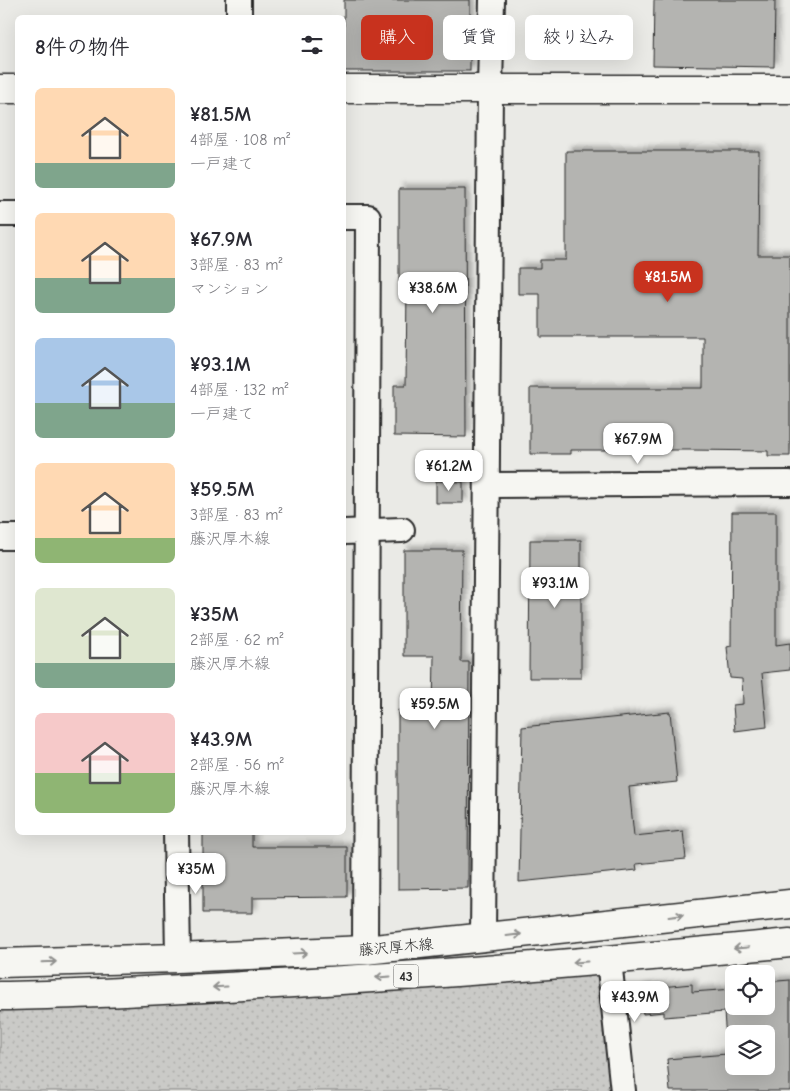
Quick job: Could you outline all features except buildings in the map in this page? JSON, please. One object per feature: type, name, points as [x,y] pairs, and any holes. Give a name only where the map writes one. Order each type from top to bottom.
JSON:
[{"type":"main road","points":[[0,89],[15,89]]},
{"type":"main road","points":[[346,89],[790,89]]},
{"type":"main road","name":"藤沢厚木線","points":[[0,964],[365,950],[790,904]]},
{"type":"main road","name":"藤沢厚木線","points":[[0,996],[77,994],[351,980],[609,960],[790,943]]},
{"type":"street","points":[[239,15],[240,0]]},
{"type":"street","points":[[483,938],[492,0]]},
{"type":"street","points":[[0,214],[15,214]]},
{"type":"street","points":[[346,217],[368,217],[355,531],[365,950]]},
{"type":"street","points":[[487,485],[790,484]]},
{"type":"street","points":[[355,531],[402,530]]},
{"type":"street","points":[[0,537],[15,537]]},
{"type":"street","points":[[176,835],[178,958]]},
{"type":"street","points":[[609,960],[623,1091]]},
{"type":"shaded area","points":[[609,960],[623,1091],[0,1091],[0,996]]}]
